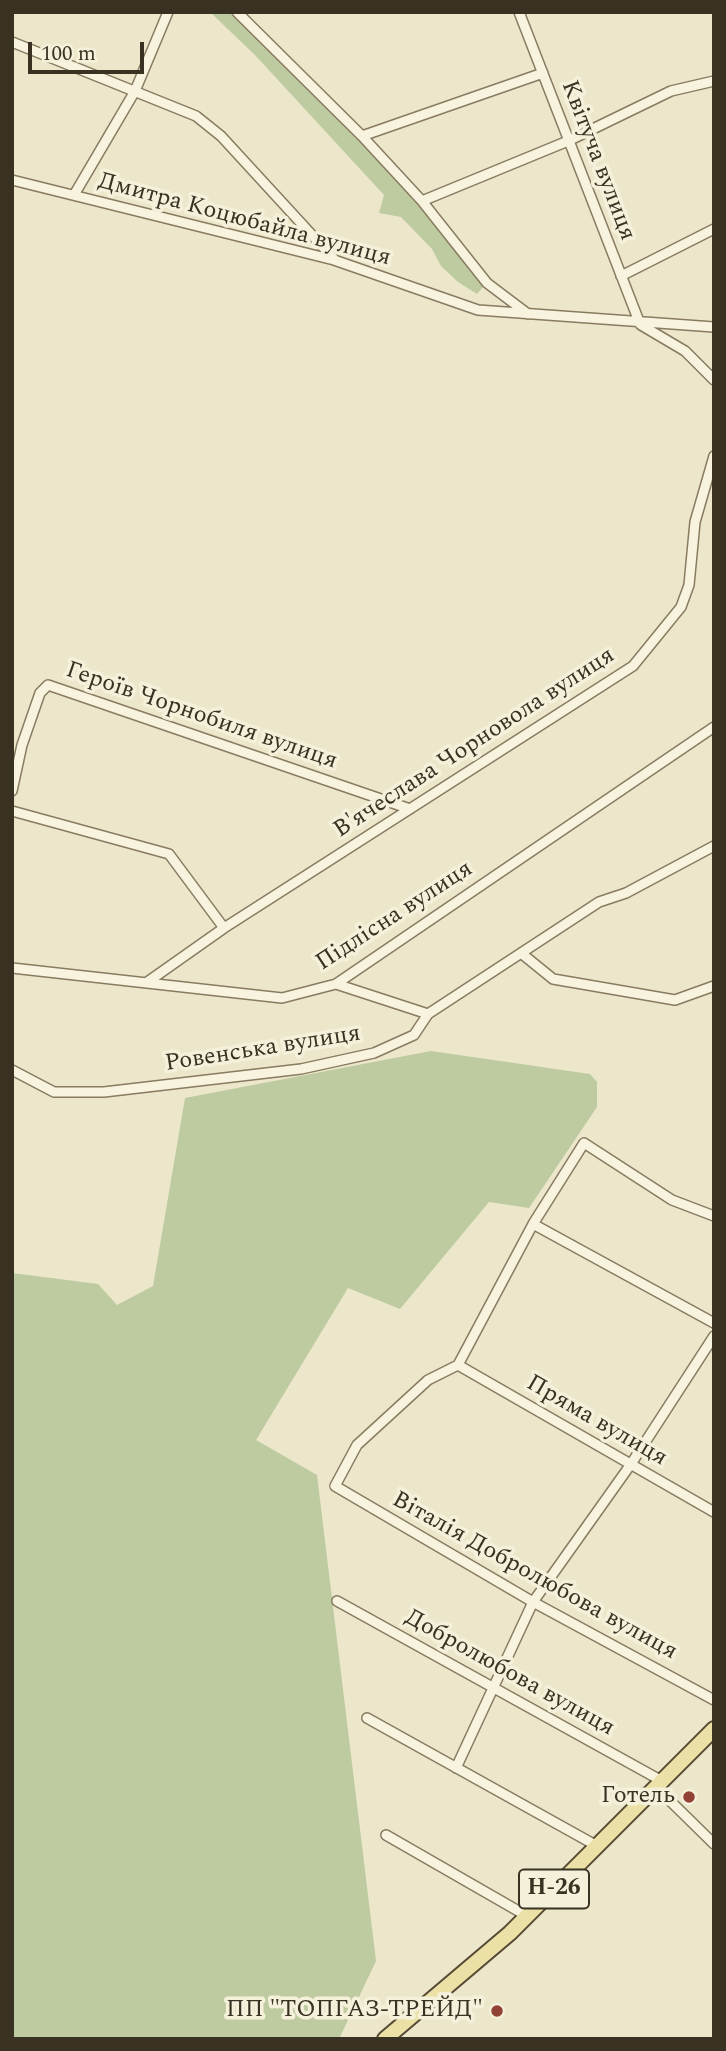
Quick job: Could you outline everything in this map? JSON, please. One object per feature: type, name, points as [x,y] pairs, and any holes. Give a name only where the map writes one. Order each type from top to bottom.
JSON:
[{"type":"main road","name":"Н-26","points":[[385,2039],[527,1916],[714,1728]]},
{"type":"street","points":[[74,195],[135,91],[168,12]]},
{"type":"street","points":[[237,12],[362,136],[422,201],[487,283],[530,315]]},
{"type":"street","name":"Квітуча вулиця","points":[[519,12],[640,324]]},
{"type":"street","points":[[12,42],[196,116],[221,136],[334,260]]},
{"type":"street","points":[[362,136],[543,73]]},
{"type":"street","points":[[422,201],[568,141],[671,92],[714,81]]},
{"type":"street","name":"Дмитра Коцюбайла вулиця","points":[[12,180],[334,260],[478,310],[640,324],[714,327]]},
{"type":"street","points":[[621,276],[714,229]]},
{"type":"street","points":[[640,324],[685,351],[714,380]]},
{"type":"street","name":"В'ячеслава Чорновола вулиця","points":[[146,983],[224,928],[633,666],[681,607],[689,585],[695,522],[713,462]]},
{"type":"street","name":"Героїв Чорнобиля вулиця","points":[[12,791],[22,745],[40,693],[48,685],[410,809]]},
{"type":"street","name":"Підлісна вулиця","points":[[12,968],[282,998],[336,984],[714,727]]},
{"type":"street","points":[[12,811],[169,854],[224,928]]},
{"type":"street","name":"Ровенська вулиця","points":[[12,1070],[54,1092],[67,1093],[301,1069],[374,1053],[414,1035],[428,1014],[599,902],[625,893],[714,846]]},
{"type":"street","points":[[521,953],[553,979],[580,984],[675,1000],[714,986]]},
{"type":"street","points":[[336,984],[428,1014]]},
{"type":"street","points":[[458,1365],[533,1224],[584,1143],[672,1200],[714,1216]]},
{"type":"street","points":[[533,1224],[714,1323]]},
{"type":"street","points":[[456,1768],[533,1602],[631,1464],[714,1336]]},
{"type":"street","name":"Пряма вулиця","points":[[458,1365],[714,1512]]},
{"type":"street","name":"Віталія Добролюбова вулиця","points":[[458,1365],[428,1380],[357,1445],[335,1486],[533,1602],[714,1700]]},
{"type":"street","name":"Добролюбова вулиця","points":[[337,1601],[495,1688],[659,1784],[714,1844]]},
{"type":"street","points":[[367,1718],[597,1846]]},
{"type":"street","points":[[386,1835],[527,1916]]},
{"type":"green space","points":[[210,12],[237,12],[411,188],[482,280],[483,287],[477,294],[458,282],[441,266],[432,249],[401,217],[379,213],[384,195],[255,55]]},
{"type":"green space","points":[[431,1051],[590,1074],[597,1082],[597,1107],[529,1208],[489,1202],[400,1309],[348,1288],[256,1440],[317,1475],[376,1961],[339,2039],[12,2039],[12,1273],[98,1284],[117,1305],[153,1286],[185,1098]]},
{"type":"place","name":"Готель","points":[[689,1797]]},
{"type":"place","name":"ПП \"ТОПГАЗ-ТРЕЙД\"","points":[[497,2011]]}]
